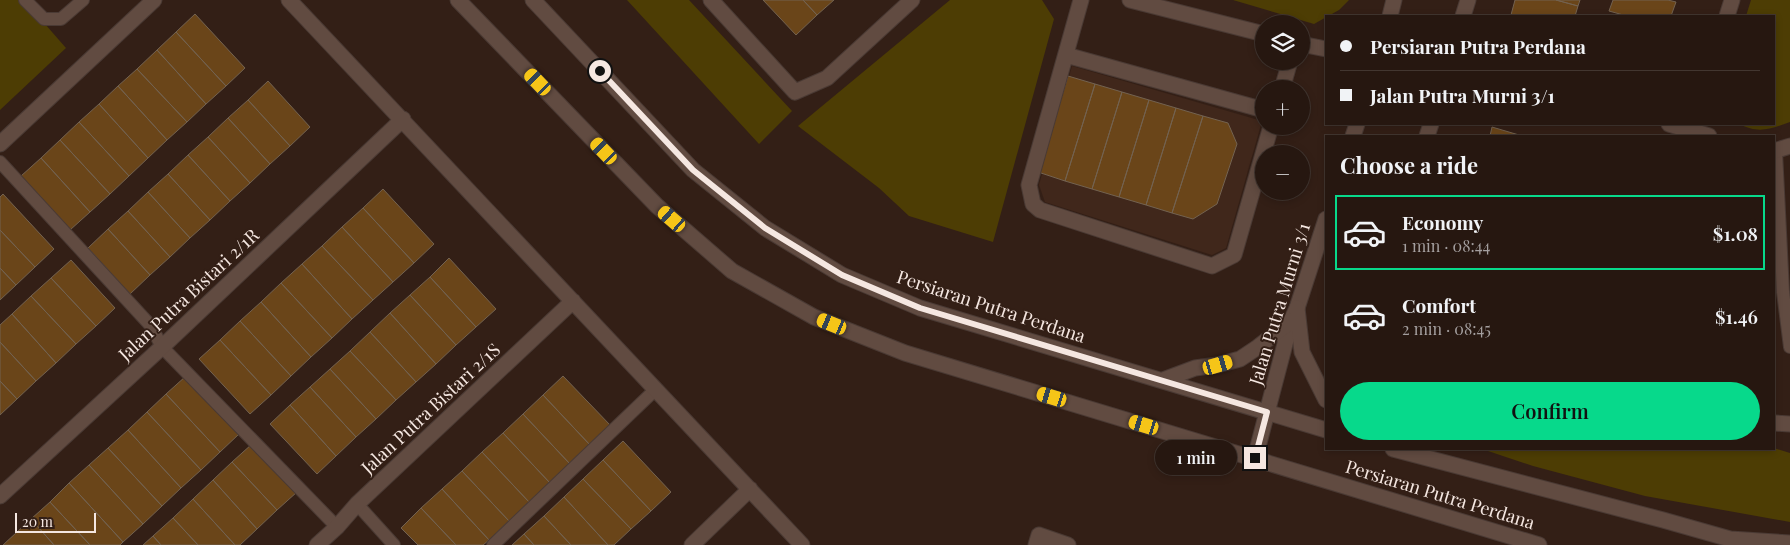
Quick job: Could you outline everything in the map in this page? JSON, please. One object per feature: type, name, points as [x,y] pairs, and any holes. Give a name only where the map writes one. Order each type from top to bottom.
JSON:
[{"type":"street","points":[[0,144],[154,0]]},
{"type":"street","points":[[289,0],[802,545]]},
{"type":"street","name":"Persiaran Putra Perdana","points":[[458,0],[657,206],[732,271],[814,317],[905,352],[1540,545]]},
{"type":"street","name":"Persiaran Putra Perdana","points":[[533,0],[693,170],[765,228],[842,275],[920,308],[1325,430]]},
{"type":"street","points":[[711,0],[795,92],[827,78],[912,0]]},
{"type":"street","points":[[1081,0],[1029,185],[1033,204],[1040,210],[1212,266],[1234,254],[1268,135]]},
{"type":"street","points":[[1130,0],[1255,32]]},
{"type":"street","points":[[1390,15],[1394,0]]},
{"type":"street","points":[[1463,15],[1468,0]]},
{"type":"street","points":[[1727,15],[1732,0]]},
{"type":"street","points":[[1310,46],[1325,50]]},
{"type":"street","points":[[1066,55],[1255,108]]},
{"type":"street","name":"Jalan Putra Bistari 2/1R","points":[[0,496],[162,347],[403,119]]},
{"type":"street","points":[[1677,125],[1692,127],[1707,135]]},
{"type":"street","name":"Jalan Putra Murni 3/1","points":[[1255,458],[1294,314],[1325,222]]},
{"type":"street","name":"Jalan Putra Bistari 2/1S","points":[[317,545],[337,527],[357,504],[573,302]]},
{"type":"street","points":[[1163,380],[1195,368],[1218,365],[1240,358],[1258,347],[1294,314]]},
{"type":"street","points":[[1294,314],[1302,352],[1325,398]]},
{"type":"street","points":[[1775,423],[1790,424]]},
{"type":"street","name":"Persiaran Putra Perdana","points":[[1397,450],[1654,517],[1730,539],[1790,543]]},
{"type":"street","points":[[692,545],[750,489]]},
{"type":"street","points":[[1038,540],[1068,545]]},
{"type":"lane","points":[[25,0],[44,19],[62,19],[83,0]]},
{"type":"lane","points":[[1780,150],[1783,292],[1790,347]]},
{"type":"lane","points":[[0,162],[151,326],[162,347],[337,527]]},
{"type":"lane","points":[[493,545],[656,389]]},
{"type":"lane","points":[[357,504],[394,545]]},
{"type":"shaded area","points":[[0,0],[24,0],[66,48],[0,110]]},
{"type":"shaded area","points":[[627,0],[689,0],[792,111],[759,144]]},
{"type":"shaded area","points":[[950,0],[1042,0],[1054,19],[993,242],[909,216],[879,188],[798,126]]},
{"type":"shaded area","points":[[1233,0],[1349,0],[1339,10],[1330,15],[1325,15],[1325,18],[1314,24],[1310,23],[1310,15],[1284,15]]},
{"type":"shaded area","points":[[1751,0],[1790,0],[1790,122],[1776,127],[1759,130],[1741,125],[1775,125],[1775,15],[1746,15]]},
{"type":"shaded area","points":[[1072,66],[1255,119],[1255,135],[1258,135],[1226,248],[1212,255],[1045,202],[1039,185]]},
{"type":"shaded area","points":[[1775,448],[1790,453],[1790,522],[1645,496],[1533,466],[1485,450],[1775,450]]},
{"type":"building","points":[[763,0],[803,0],[817,15],[796,35]]},
{"type":"building","points":[[803,0],[834,0],[817,15]]},
{"type":"building","points":[[1515,0],[1556,0],[1578,6],[1575,15],[1511,15]]},
{"type":"building","points":[[1556,0],[1580,0],[1578,6]]},
{"type":"building","points":[[1613,0],[1668,0],[1676,2],[1671,15],[1623,15],[1609,11]]},
{"type":"building","points":[[195,14],[245,68],[226,86],[176,32]]},
{"type":"building","points":[[176,32],[226,86],[206,104],[157,50]]},
{"type":"building","points":[[157,50],[206,104],[187,122],[137,69]]},
{"type":"building","points":[[137,69],[187,122],[167,140],[118,86]]},
{"type":"building","points":[[1068,76],[1095,84],[1065,181],[1038,172]]},
{"type":"building","points":[[268,81],[310,127],[290,146],[248,100]]},
{"type":"building","points":[[1095,84],[1122,92],[1092,189],[1065,181]]},
{"type":"building","points":[[118,86],[167,140],[148,158],[99,104]]},
{"type":"building","points":[[1122,92],[1149,100],[1119,197],[1092,189]]},
{"type":"building","points":[[248,100],[290,146],[270,164],[228,118]]},
{"type":"building","points":[[1149,100],[1176,108],[1146,205],[1119,197]]},
{"type":"building","points":[[99,104],[148,158],[129,176],[79,122]]},
{"type":"building","points":[[1176,108],[1203,116],[1172,213],[1146,205]]},
{"type":"building","points":[[1203,116],[1228,123],[1237,144],[1217,204],[1193,219],[1172,213]]},
{"type":"building","points":[[228,118],[270,164],[250,183],[208,137]]},
{"type":"building","points":[[79,122],[129,176],[110,194],[60,140]]},
{"type":"building","points":[[1492,127],[1519,135],[1490,135]]},
{"type":"building","points":[[208,137],[250,183],[230,201],[188,155]]},
{"type":"building","points":[[60,140],[110,194],[90,212],[41,158]]},
{"type":"building","points":[[188,155],[230,201],[210,220],[168,174]]},
{"type":"building","points":[[41,158],[90,212],[70,230],[21,176]]},
{"type":"building","points":[[168,174],[210,220],[190,238],[148,192]]},
{"type":"building","points":[[383,189],[434,244],[414,263],[363,208]]},
{"type":"building","points":[[148,192],[190,238],[170,257],[128,211]]},
{"type":"building","points":[[3,194],[54,249],[35,267],[0,230],[0,197]]},
{"type":"building","points":[[363,208],[414,263],[393,282],[342,227]]},
{"type":"building","points":[[128,211],[170,257],[150,275],[108,229]]},
{"type":"building","points":[[342,227],[393,282],[373,300],[322,246]]},
{"type":"building","points":[[108,229],[150,275],[130,294],[88,248]]},
{"type":"building","points":[[0,230],[35,267],[16,285],[0,268]]},
{"type":"building","points":[[322,246],[373,300],[352,319],[302,264]]},
{"type":"building","points":[[449,258],[496,309],[476,327],[430,277]]},
{"type":"building","points":[[71,260],[115,308],[96,326],[51,278]]},
{"type":"building","points":[[302,264],[352,319],[332,338],[281,283]]},
{"type":"building","points":[[0,268],[16,285],[0,300]]},
{"type":"building","points":[[430,277],[476,327],[456,345],[410,295]]},
{"type":"building","points":[[51,278],[96,326],[76,344],[31,296]]},
{"type":"building","points":[[281,283],[332,338],[311,357],[261,302]]},
{"type":"building","points":[[410,295],[456,345],[436,364],[390,313]]},
{"type":"building","points":[[31,296],[76,344],[56,363],[12,314]]},
{"type":"building","points":[[261,302],[311,357],[291,376],[240,321]]},
{"type":"building","points":[[390,313],[436,364],[416,382],[370,332]]},
{"type":"building","points":[[12,314],[56,363],[36,381],[0,342],[0,325]]},
{"type":"building","points":[[240,321],[291,376],[271,395],[220,340]]},
{"type":"building","points":[[370,332],[416,382],[396,400],[350,351]]},
{"type":"building","points":[[220,340],[271,395],[250,414],[199,359]]},
{"type":"building","points":[[0,342],[36,381],[17,399],[0,381]]},
{"type":"building","points":[[350,351],[396,400],[376,419],[330,369]]},
{"type":"building","points":[[330,369],[376,419],[356,437],[310,387]]},
{"type":"building","points":[[186,376],[239,434],[220,452],[166,394]]},
{"type":"building","points":[[563,376],[611,426],[590,445],[543,395]]},
{"type":"building","points":[[0,381],[17,399],[0,415]]},
{"type":"building","points":[[310,387],[356,437],[336,456],[290,405]]},
{"type":"building","points":[[166,394],[220,452],[201,470],[147,412]]},
{"type":"building","points":[[543,395],[590,445],[570,464],[523,414]]},
{"type":"building","points":[[290,405],[336,456],[317,474],[270,424]]},
{"type":"building","points":[[147,412],[201,470],[181,488],[128,430]]},
{"type":"building","points":[[523,414],[570,464],[550,483],[503,433]]},
{"type":"building","points":[[128,430],[181,488],[162,506],[108,448]]},
{"type":"building","points":[[503,433],[550,483],[529,502],[482,452]]},
{"type":"building","points":[[623,441],[671,492],[651,511],[603,460]]},
{"type":"building","points":[[252,444],[297,492],[277,510],[232,462]]},
{"type":"building","points":[[108,448],[162,506],[143,524],[89,465]]},
{"type":"building","points":[[482,452],[529,502],[509,521],[462,471]]},
{"type":"building","points":[[603,460],[651,511],[631,529],[583,479]]},
{"type":"building","points":[[232,462],[277,510],[257,529],[213,480]]},
{"type":"building","points":[[89,465],[143,524],[123,542],[69,483]]},
{"type":"building","points":[[462,471],[509,521],[489,540],[442,489]]},
{"type":"building","points":[[583,479],[631,529],[614,545],[608,545],[564,497]]},
{"type":"building","points":[[213,480],[257,529],[240,545],[235,545],[193,499]]},
{"type":"building","points":[[69,483],[123,542],[120,545],[90,545],[50,502]]},
{"type":"building","points":[[442,489],[489,540],[483,545],[456,545],[421,508]]},
{"type":"building","points":[[564,497],[608,545],[571,545],[544,516]]},
{"type":"building","points":[[193,499],[235,545],[198,545],[173,518]]},
{"type":"building","points":[[50,502],[90,545],[54,545],[31,519]]},
{"type":"building","points":[[421,508],[456,545],[418,545],[401,528]]},
{"type":"building","points":[[544,516],[571,545],[534,545],[524,534]]},
{"type":"building","points":[[173,518],[198,545],[161,545],[153,536]]},
{"type":"building","points":[[31,519],[54,545],[3,545]]},
{"type":"building","points":[[524,534],[534,545],[512,545]]},
{"type":"building","points":[[153,536],[161,545],[143,545]]},
{"type":"route","points":[[600,71],[693,170],[765,228],[842,275],[920,308],[1267,412],[1255,458]]}]
